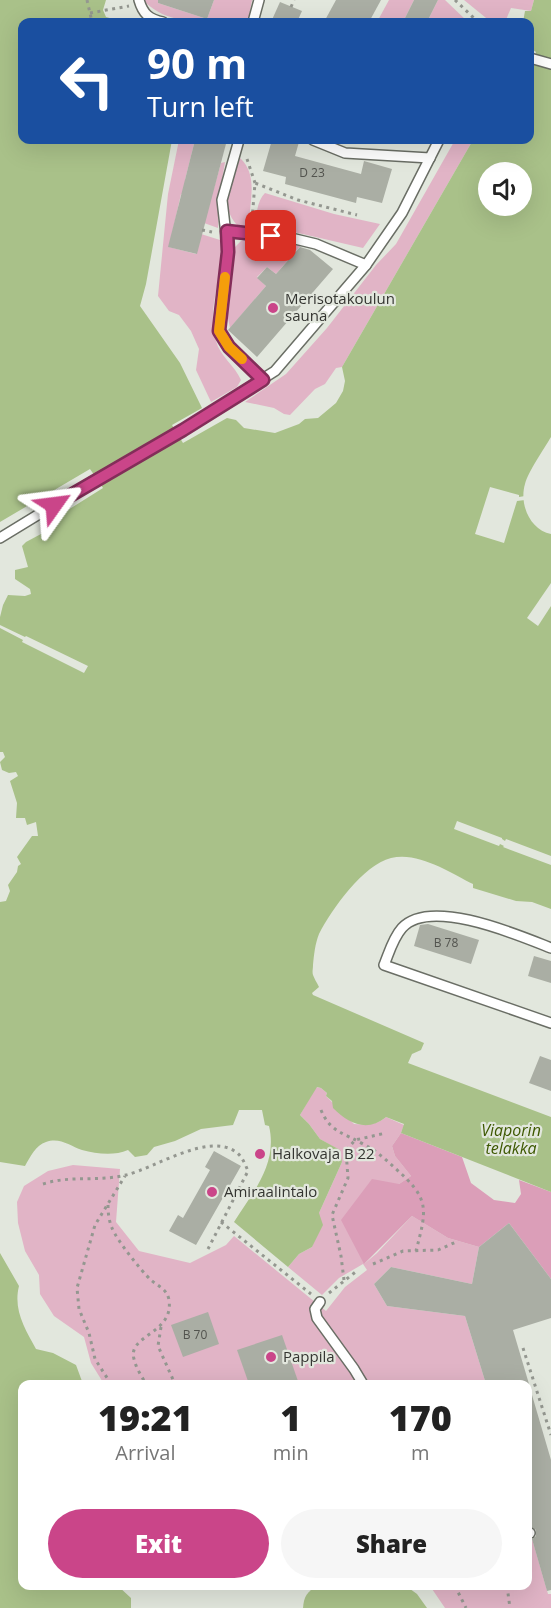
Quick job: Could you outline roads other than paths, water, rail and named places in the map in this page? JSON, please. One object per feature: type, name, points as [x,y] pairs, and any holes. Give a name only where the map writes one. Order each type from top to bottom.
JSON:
[{"type":"lane","points":[[139,0],[141,9],[149,18]]},
{"type":"lane","points":[[254,18],[259,0]]},
{"type":"lane","points":[[534,59],[551,64]]},
{"type":"lane","points":[[238,144],[222,200],[228,252],[219,331],[229,347],[263,380]]},
{"type":"lane","points":[[323,144],[345,153],[430,158]]},
{"type":"lane","points":[[0,538],[183,430],[275,371],[366,265],[402,213],[438,144]]},
{"type":"lane","points":[[227,231],[291,238],[316,244],[366,265]]},
{"type":"lane","points":[[551,948],[502,928],[473,921],[419,916],[403,927],[396,936],[384,965],[551,1023]]},
{"type":"lane","points":[[320,1302],[315,1309],[317,1318],[361,1380]]},
{"type":"water","name":"Viaporin telakka","points":[[0,0],[106,0],[103,10],[106,17],[110,18],[18,18],[18,144],[171,144],[140,306],[180,363],[202,408],[172,425],[183,443],[227,418],[236,420],[244,428],[275,433],[299,424],[305,419],[318,418],[336,403],[343,391],[345,381],[342,367],[471,144],[534,144],[534,60],[536,52],[534,51],[534,18],[524,18],[525,11],[531,11],[534,0],[551,0],[551,437],[529,473],[525,484],[524,500],[532,522],[544,532],[551,534],[551,909],[532,902],[516,901],[473,888],[473,884],[423,860],[391,858],[370,869],[349,889],[319,934],[313,975],[319,987],[312,993],[424,1043],[421,1050],[412,1054],[408,1063],[551,1117],[551,1192],[401,1133],[404,1124],[386,1117],[379,1122],[365,1125],[351,1122],[333,1108],[332,1101],[326,1096],[327,1093],[317,1087],[300,1115],[320,1139],[340,1150],[342,1162],[319,1213],[323,1225],[312,1247],[299,1254],[288,1267],[234,1222],[262,1177],[270,1153],[269,1126],[265,1125],[262,1110],[239,1110],[233,1125],[201,1129],[175,1141],[154,1147],[147,1155],[135,1157],[128,1150],[111,1154],[94,1153],[60,1141],[51,1141],[36,1149],[25,1166],[0,1162],[0,902],[6,901],[10,891],[8,885],[21,864],[17,857],[32,836],[38,836],[36,822],[27,825],[25,818],[16,818],[17,803],[10,781],[18,776],[16,772],[9,773],[2,770],[0,762],[5,757],[3,752],[0,752],[0,617],[8,595],[31,594],[30,589],[15,579],[15,570],[28,567],[22,546],[41,534],[60,515],[103,488],[90,469],[0,522]]},
{"type":"water","points":[[0,1253],[19,1286],[19,1311],[24,1327],[36,1349],[53,1353],[76,1365],[82,1380],[18,1380],[18,1590],[122,1590],[131,1598],[131,1608],[0,1608]]},
{"type":"water","points":[[311,1590],[412,1590],[427,1608],[303,1608]]},
{"type":"place","name":"Merisotakoulun sauna","points":[[273,308]]},
{"type":"place","name":"Halkovaja B 22","points":[[260,1154]]},
{"type":"place","name":"Amiraalintalo","points":[[212,1192]]},
{"type":"place","name":"Pappila","points":[[271,1357]]}]
